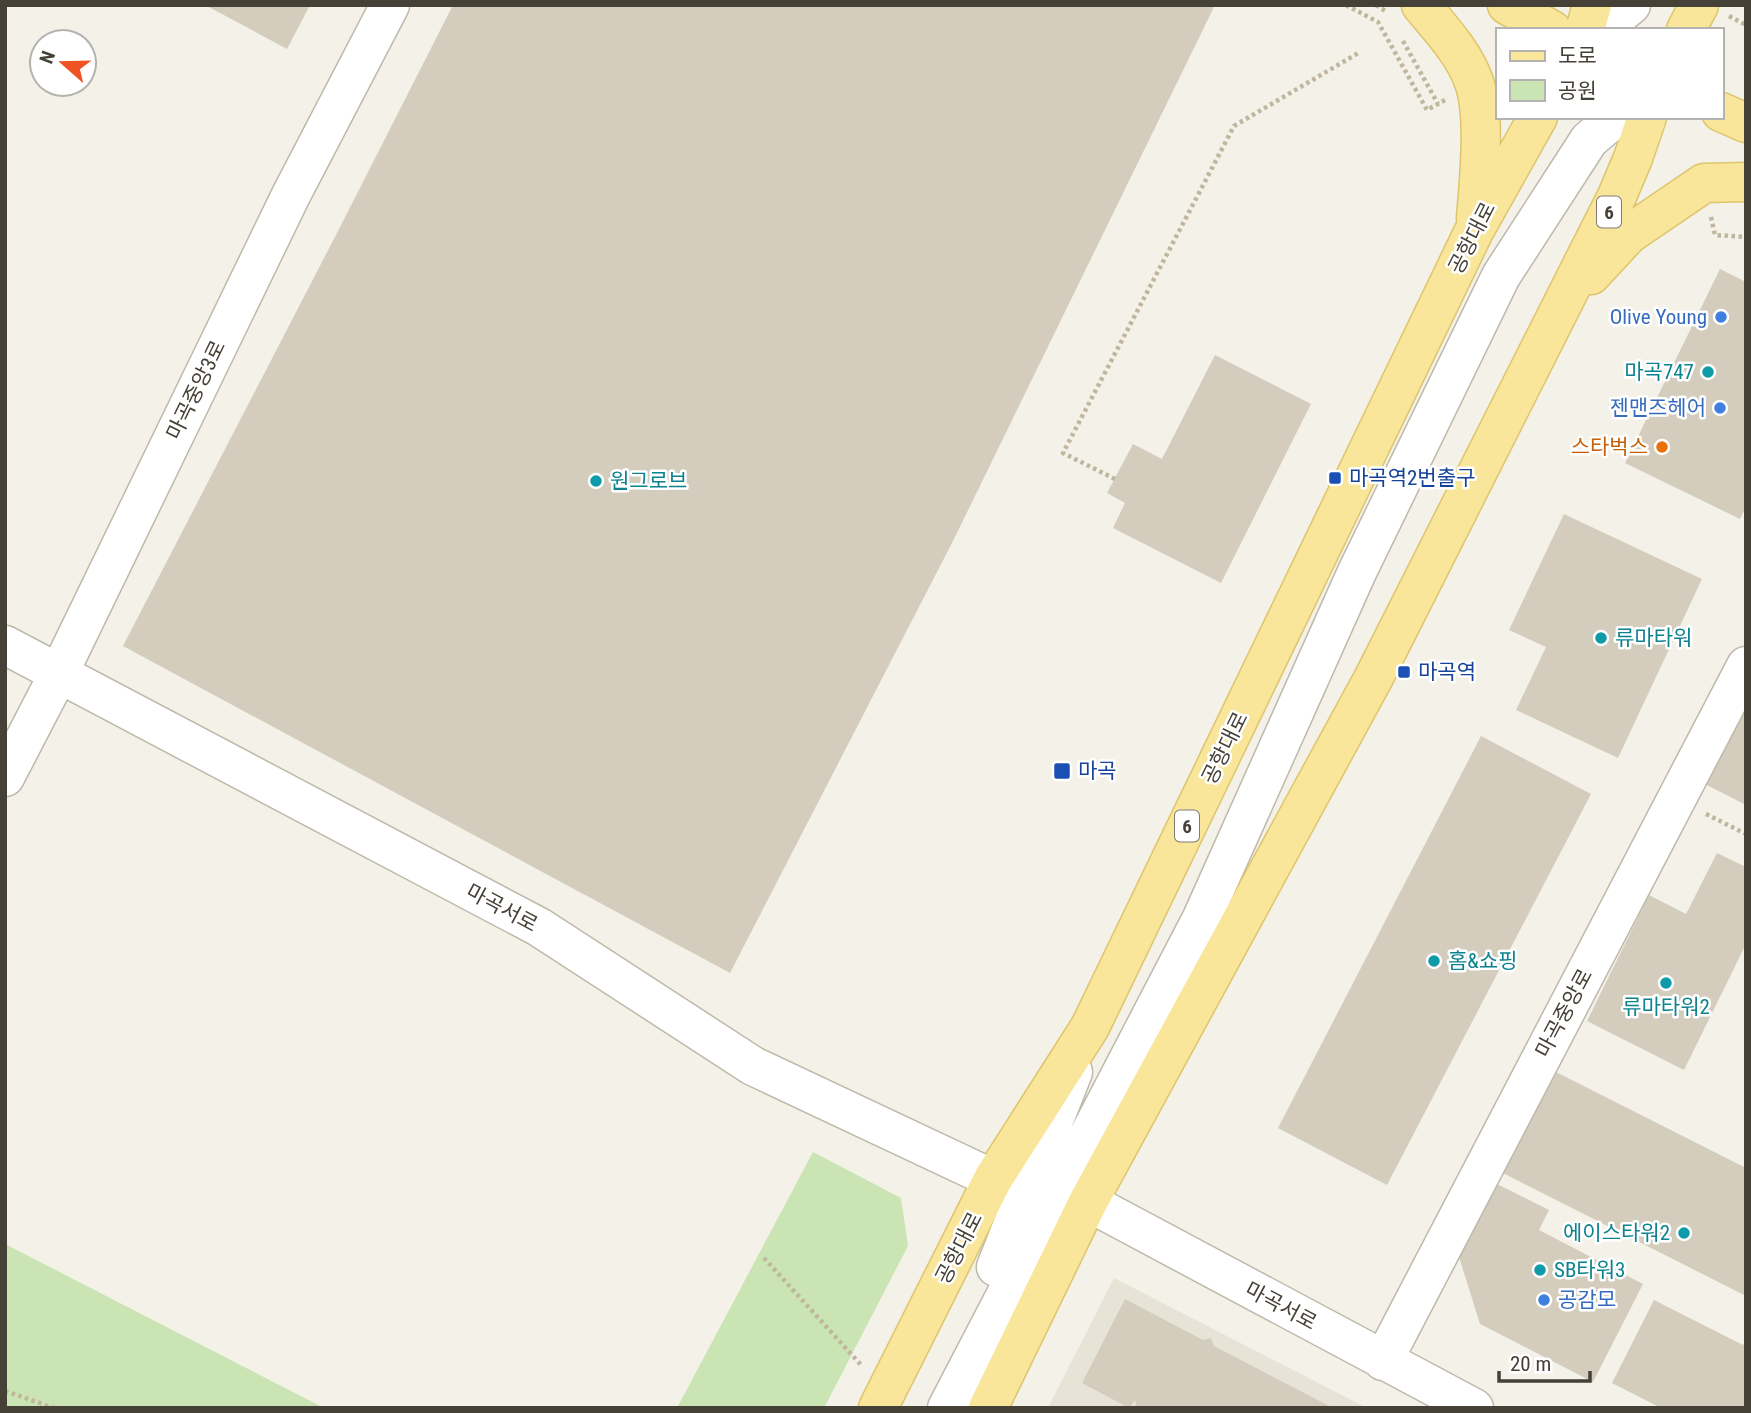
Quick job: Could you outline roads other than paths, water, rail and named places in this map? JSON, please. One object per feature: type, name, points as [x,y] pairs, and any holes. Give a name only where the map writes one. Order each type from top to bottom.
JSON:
[{"type":"main road","points":[[1507,5],[1548,28]]},
{"type":"main road","points":[[1586,28],[1592,5]]},
{"type":"main road","points":[[1687,28],[1699,5]]},
{"type":"main road","points":[[1404,20],[1463,60],[1475,83],[1480,117],[1479,186],[1474,231]]},
{"type":"main road","points":[[1723,113],[1746,123]]},
{"type":"main road","name":"공항대로","points":[[882,1400],[993,1180],[1090,1027],[1474,231],[1537,119]]},
{"type":"main road","name":"6","points":[[988,1408],[1088,1202],[1373,679],[1617,196],[1646,119]]},
{"type":"main road","points":[[1563,304],[1629,234],[1704,183],[1746,181]]},
{"type":"street","name":"마곡중앙3로","points":[[5,777],[59,673],[291,195],[390,5]]},
{"type":"street","points":[[1602,28],[1631,5]]},
{"type":"street","points":[[947,1408],[1202,918],[1357,572],[1501,276],[1589,140],[1614,119]]},
{"type":"street","name":"마곡서로","points":[[5,645],[539,927],[753,1066],[993,1180]]},
{"type":"street","name":"마곡중앙로","points":[[1383,1361],[1746,666]]},
{"type":"street","points":[[928,1408],[979,1311],[1090,1027]]},
{"type":"street","name":"마곡서로","points":[[1088,1202],[1474,1408]]},
{"type":"place","name":"Olive Young","points":[[1721,317]]},
{"type":"place","name":"마곡747","points":[[1708,372]]},
{"type":"place","name":"젠맨즈헤어","points":[[1720,408]]},
{"type":"place","name":"스타벅스","points":[[1662,447]]},
{"type":"place","name":"마곡역2번출구","points":[[1335,478]]},
{"type":"place","name":"원그로브","points":[[596,481]]},
{"type":"place","name":"류마타워","points":[[1601,638]]},
{"type":"place","name":"마곡역","points":[[1404,672]]},
{"type":"place","name":"마곡","points":[[1062,771]]},
{"type":"place","name":"홈&쇼핑","points":[[1434,961]]},
{"type":"place","name":"류마타워2","points":[[1666,983]]},
{"type":"place","name":"에이스타워2","points":[[1684,1233]]},
{"type":"place","name":"SB타워3","points":[[1540,1270]]},
{"type":"place","name":"공감모","points":[[1544,1300]]}]
